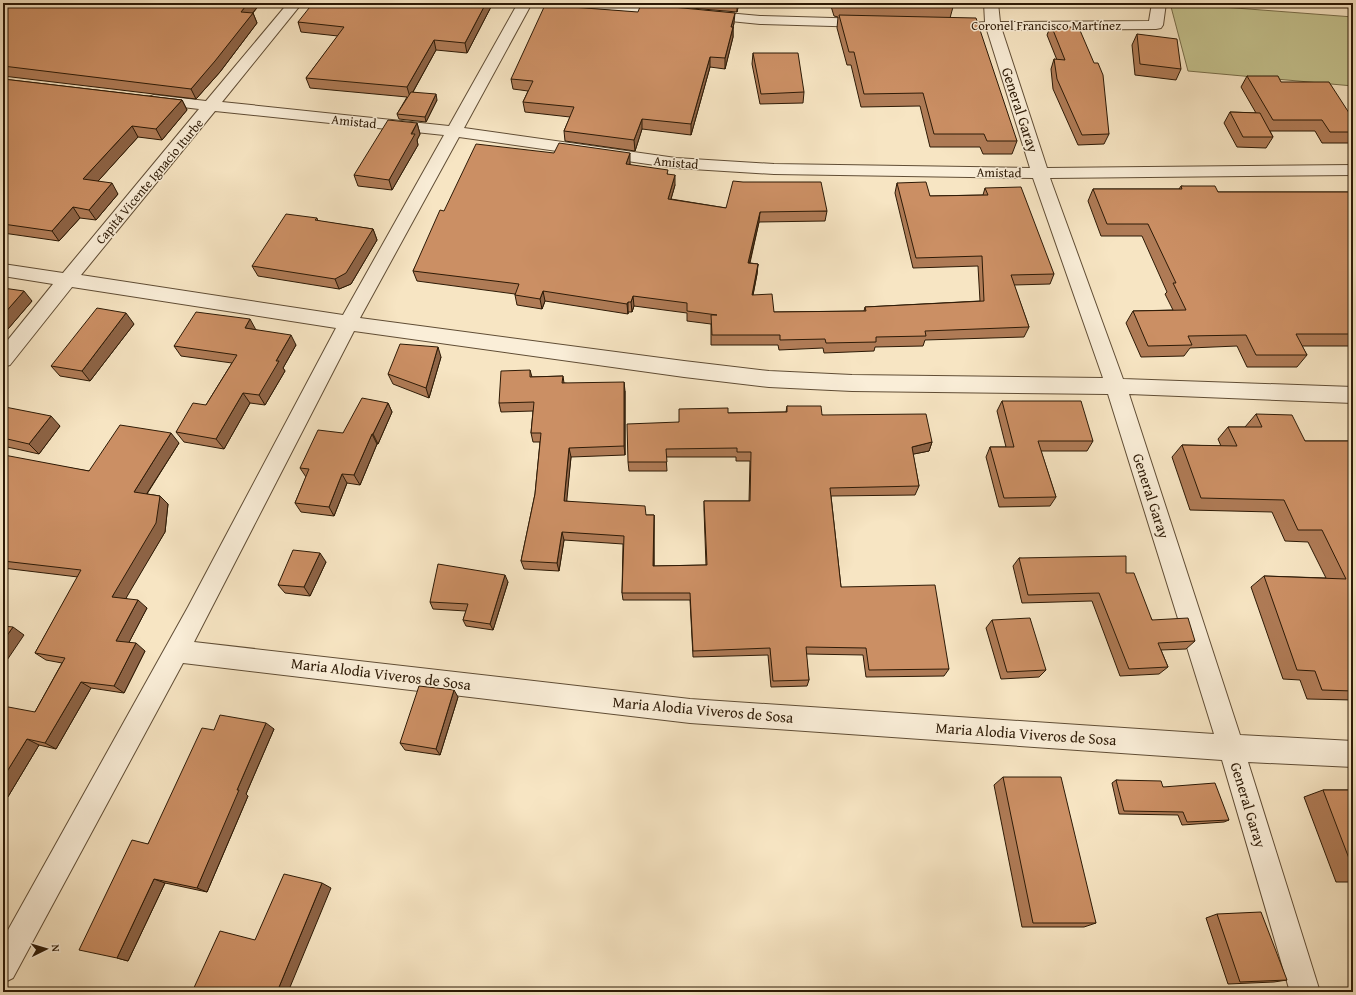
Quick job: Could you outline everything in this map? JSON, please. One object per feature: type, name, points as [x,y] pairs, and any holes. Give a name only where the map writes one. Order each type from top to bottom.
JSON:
[{"type":"street","name":"Capitá Vicente Ignacio Iturbe","points":[[3,360],[295,3]]},
{"type":"street","points":[[3,968],[177,651],[348,323],[525,3]]},
{"type":"street","points":[[577,3],[684,13],[761,14],[884,23]]},
{"type":"street","name":"General Garay","points":[[991,3],[993,26],[1040,172],[1116,386],[1231,748],[1305,992]]},
{"type":"street","name":"Coronel Francisco Martínez","points":[[962,25],[1156,25],[1159,3]]},
{"type":"street","name":"Amistad","points":[[138,98],[210,107],[453,131],[676,163],[774,169],[1040,172],[1353,170]]},
{"type":"street","points":[[3,270],[348,323],[684,369],[769,379],[852,383],[1116,386],[1353,395]]},
{"type":"street","name":"Maria Alodia Viveros de Sosa","points":[[177,651],[690,711],[1231,748],[1353,754]]},
{"type":"shaded area","points":[[1170,3],[1353,17],[1353,86],[1188,71]]},
{"type":"building","points":[[3,3],[248,3],[241,12],[253,13],[191,89],[3,66]]},
{"type":"building","points":[[313,3],[486,3],[465,43],[434,40],[407,87],[306,78],[344,27],[298,22]]},
{"type":"building","points":[[953,3],[953,7],[835,4]]},
{"type":"building","points":[[641,4],[735,13],[725,58],[710,57],[691,124],[642,119],[634,140],[564,131],[574,107],[523,102],[533,81],[511,79],[545,5],[638,12]]},
{"type":"building","points":[[839,15],[976,18],[1017,141],[987,141],[984,134],[934,134],[923,93],[864,94],[854,52],[849,52]]},
{"type":"building","points":[[1051,25],[1079,28],[1094,63],[1098,63],[1103,75],[1109,134],[1082,135],[1057,79],[1054,59],[1065,60]]},
{"type":"building","points":[[1137,34],[1177,39],[1181,69],[1140,64]]},
{"type":"building","points":[[753,53],[798,53],[804,92],[761,94]]},
{"type":"building","points":[[1247,76],[1278,76],[1281,82],[1329,82],[1353,119],[1353,132],[1330,132],[1322,120],[1273,120]]},
{"type":"building","points":[[3,79],[182,100],[156,129],[132,126],[83,179],[112,183],[89,210],[73,207],[52,231],[3,224]]},
{"type":"building","points":[[411,92],[436,94],[425,117],[397,114]]},
{"type":"building","points":[[1230,112],[1260,113],[1273,137],[1243,137]]},
{"type":"building","points":[[388,120],[417,123],[411,134],[415,134],[389,180],[354,175]]},
{"type":"building","points":[[559,143],[630,153],[626,164],[668,170],[667,174],[675,175],[668,199],[726,208],[733,181],[821,182],[827,211],[760,212],[748,263],[758,264],[752,295],[772,294],[774,312],[866,311],[865,307],[984,301],[982,256],[916,258],[897,183],[926,182],[930,196],[988,195],[985,188],[1021,187],[1054,274],[1011,275],[1029,327],[925,331],[926,336],[876,337],[876,342],[826,343],[825,339],[780,340],[780,335],[712,335],[711,315],[717,315],[687,311],[687,303],[633,296],[631,302],[628,302],[627,304],[543,291],[540,299],[515,295],[519,284],[413,271],[440,210],[444,211],[476,144],[554,153]]},
{"type":"building","points":[[1181,186],[1215,186],[1218,192],[1353,192],[1353,334],[1296,334],[1307,355],[1256,355],[1246,335],[1188,336],[1192,345],[1148,346],[1133,311],[1186,310],[1173,283],[1176,283],[1148,224],[1107,224],[1093,189],[1182,189]]},
{"type":"building","points":[[286,214],[317,218],[315,220],[373,229],[346,273],[335,279],[252,266]]},
{"type":"building","points":[[3,288],[24,291],[3,315]]},
{"type":"building","points":[[97,308],[126,313],[82,371],[51,366]]},
{"type":"building","points":[[196,312],[250,319],[245,328],[291,335],[276,361],[279,361],[259,395],[243,393],[216,439],[176,432],[193,403],[206,405],[237,355],[174,346]]},
{"type":"building","points":[[400,344],[438,347],[426,388],[388,374]]},
{"type":"building","points":[[530,370],[530,377],[563,376],[562,383],[624,382],[624,446],[569,448],[564,501],[645,506],[646,515],[654,515],[653,566],[707,565],[704,501],[750,501],[751,452],[737,452],[737,448],[666,449],[667,462],[628,462],[627,424],[679,422],[679,409],[728,408],[728,413],[787,412],[787,406],[821,406],[822,415],[926,414],[932,442],[912,447],[919,486],[830,488],[841,587],[935,585],[949,669],[869,670],[866,648],[806,647],[809,680],[773,681],[770,648],[693,651],[690,593],[622,593],[624,536],[562,532],[557,563],[521,561],[535,494],[541,433],[531,433],[534,402],[499,403],[501,371]]},
{"type":"building","points":[[362,398],[388,403],[372,434],[354,475],[342,474],[329,507],[295,503],[309,469],[300,468],[318,430],[343,433]]},
{"type":"building","points":[[1002,401],[1081,401],[1093,441],[1038,441],[1056,497],[1004,498],[990,447],[1014,447]]},
{"type":"building","points":[[5,407],[51,416],[29,444],[3,438],[3,409]]},
{"type":"building","points":[[1256,414],[1292,415],[1305,441],[1353,441],[1353,691],[1322,690],[1315,671],[1297,670],[1264,576],[1346,579],[1322,530],[1298,530],[1284,500],[1201,498],[1182,445],[1237,446],[1228,427],[1262,427]]},
{"type":"building","points":[[120,425],[171,433],[134,492],[160,496],[156,523],[112,597],[138,600],[116,641],[136,643],[114,686],[81,682],[45,743],[27,739],[3,778],[3,706],[35,712],[65,658],[35,653],[81,570],[3,561],[3,457],[4,455],[89,471]]},
{"type":"building","points":[[293,550],[320,553],[304,587],[278,585]]},
{"type":"building","points":[[1126,556],[1126,573],[1134,573],[1152,620],[1188,618],[1195,641],[1158,643],[1168,667],[1129,669],[1099,593],[1028,595],[1019,558]]},
{"type":"building","points":[[438,564],[505,575],[490,624],[463,620],[468,604],[430,602]]},
{"type":"building","points":[[1030,618],[1046,670],[1007,672],[992,620]]},
{"type":"building","points":[[3,626],[13,627],[3,641]]},
{"type":"building","points":[[419,686],[454,690],[436,749],[400,743]]},
{"type":"building","points":[[220,715],[266,723],[197,888],[154,879],[117,958],[79,950],[132,840],[148,844],[202,728],[214,730]]},
{"type":"building","points":[[1003,777],[1061,777],[1096,923],[1033,923]]},
{"type":"building","points":[[1116,780],[1161,781],[1163,787],[1215,783],[1229,820],[1187,822],[1183,812],[1124,811]]},
{"type":"building","points":[[1323,790],[1353,790],[1353,869]]},
{"type":"building","points":[[284,874],[322,883],[277,992],[192,992],[220,931],[255,940]]},
{"type":"building","points":[[1261,912],[1287,980],[1240,982],[1217,914]]}]
